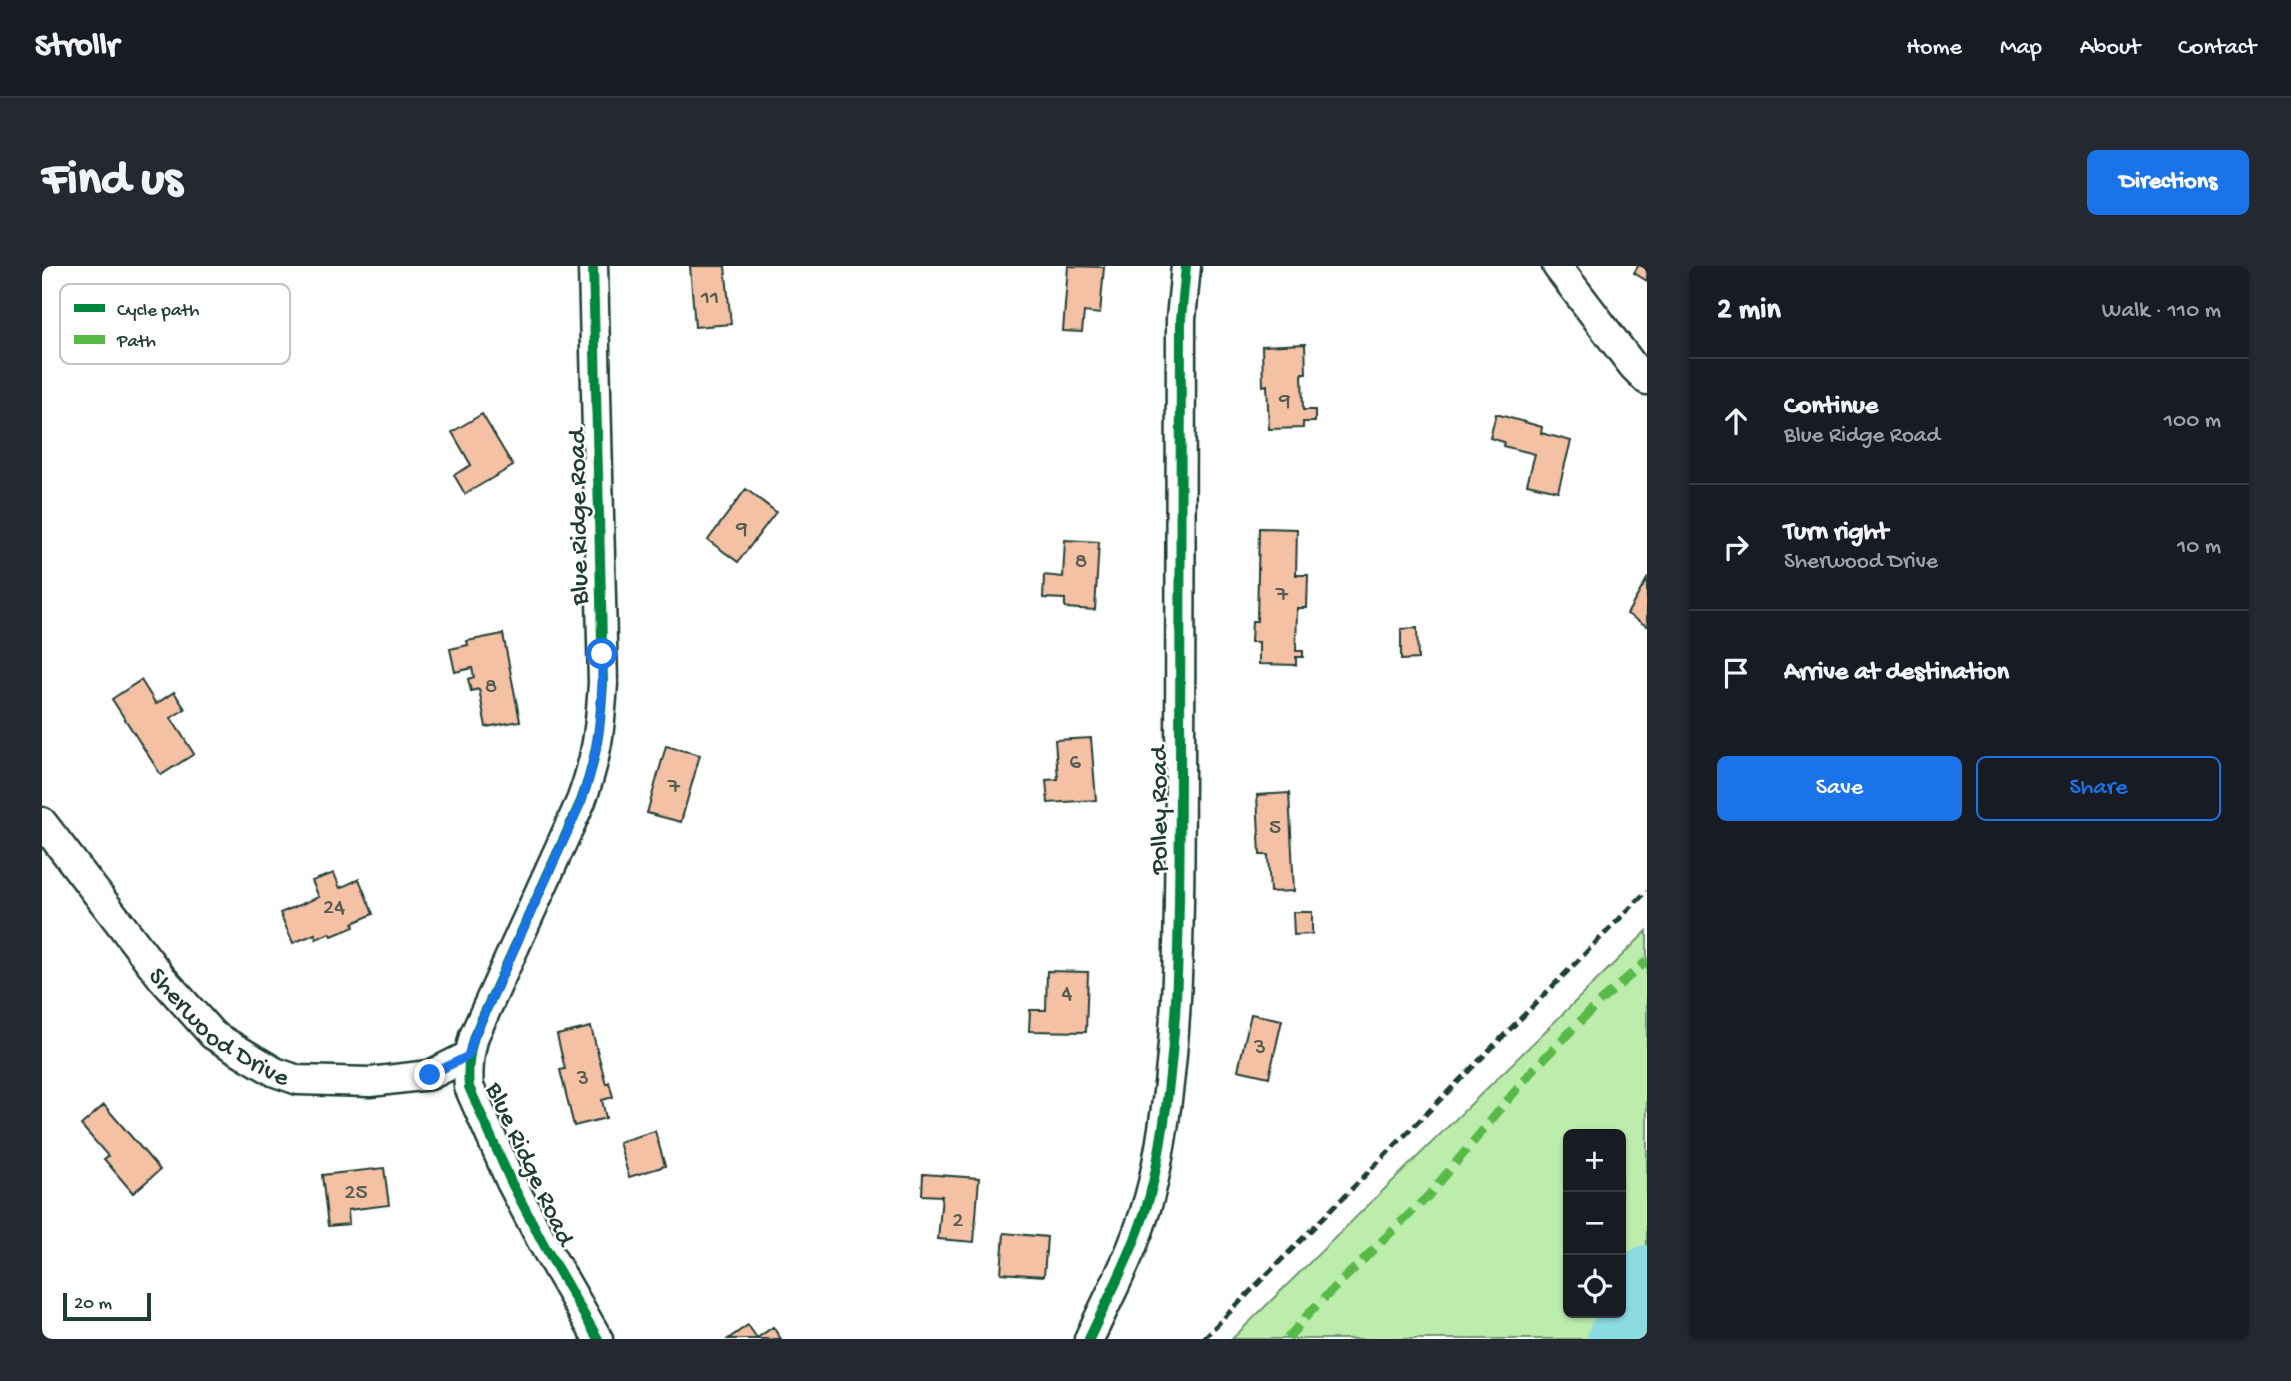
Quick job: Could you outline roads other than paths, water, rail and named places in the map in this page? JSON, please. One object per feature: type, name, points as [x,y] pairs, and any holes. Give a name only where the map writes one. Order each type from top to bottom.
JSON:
[{"type":"street","name":"Blue Ridge Road","points":[[593,266],[603,663],[599,741],[581,802],[478,1028],[468,1056],[469,1087],[511,1182],[598,1339]]},
{"type":"street","name":"Polley Road","points":[[1089,1339],[1137,1239],[1152,1184],[1166,1107],[1179,923],[1181,319],[1186,266]]},
{"type":"street","points":[[1557,266],[1633,366],[1647,380]]},
{"type":"street","name":"Sherwood Drive","points":[[42,822],[163,978],[213,1035],[275,1072],[299,1080],[370,1082],[430,1075],[468,1056]]},
{"type":"waterway","points":[[1613,1339],[1647,1271]]},
{"type":"railway","points":[[1203,1339],[1647,891]]}]
